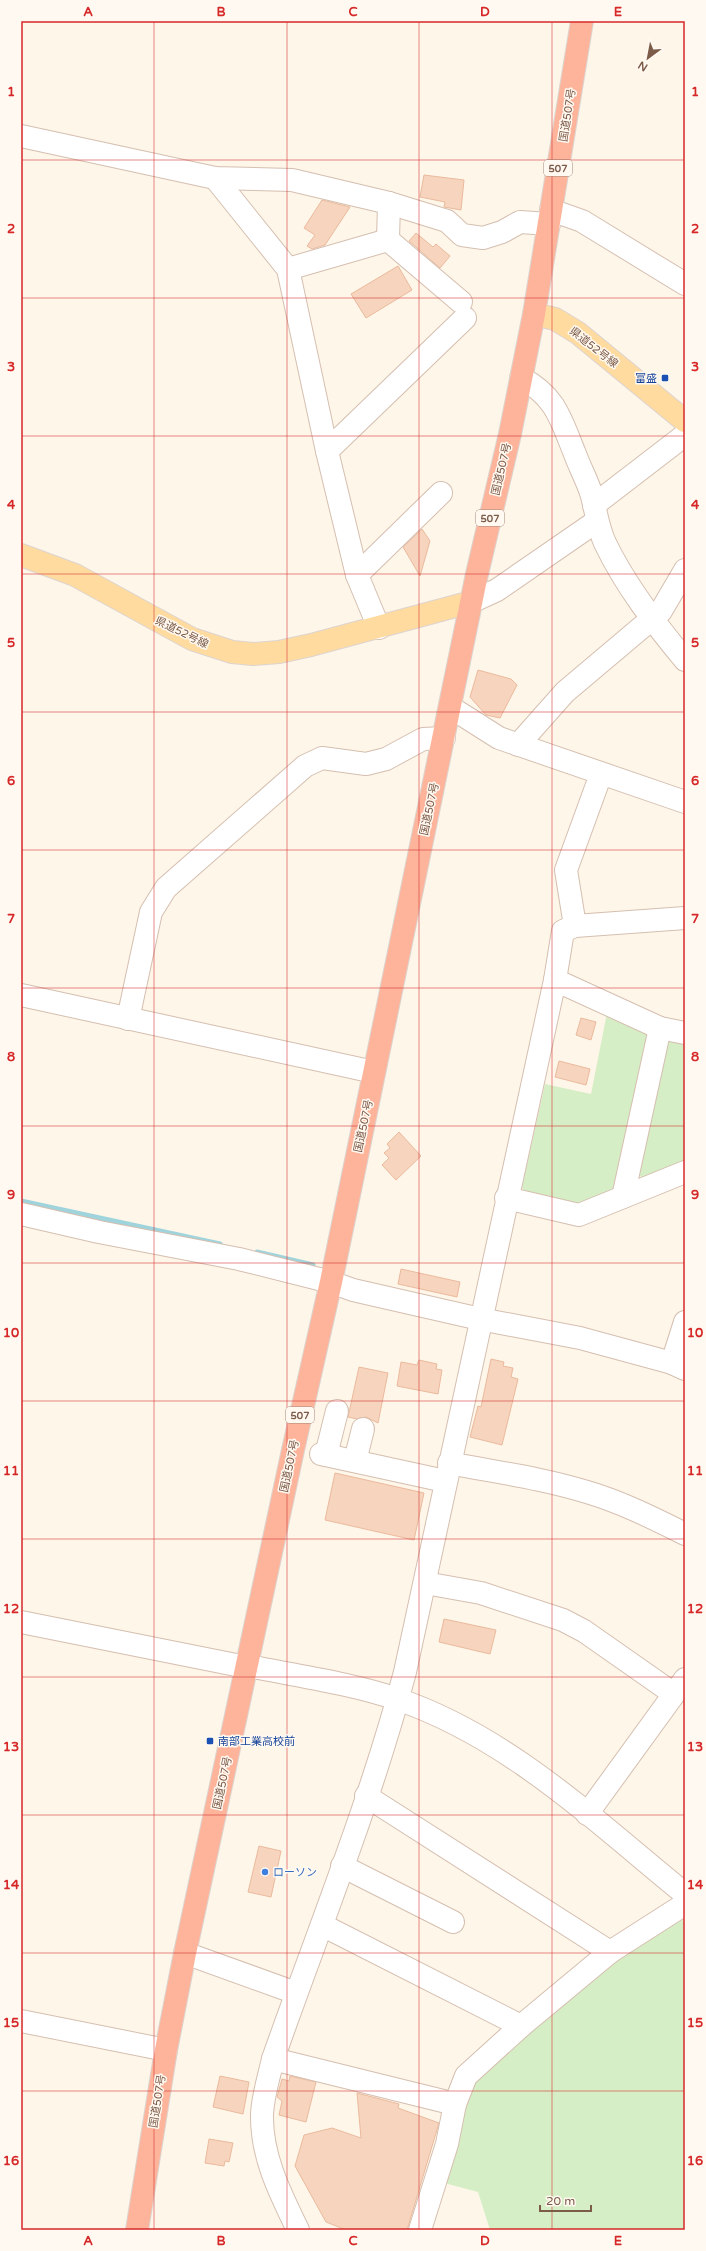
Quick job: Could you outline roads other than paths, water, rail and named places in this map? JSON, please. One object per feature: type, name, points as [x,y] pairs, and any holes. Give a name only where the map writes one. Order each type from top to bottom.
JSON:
[{"type":"highway","name":"国道507号","points":[[137,2230],[166,2050],[185,1953],[246,1666],[331,1282],[471,602],[534,314],[582,21]]},
{"type":"main road","name":"県道52号線","points":[[534,314],[555,319],[578,333],[685,421]]},
{"type":"main road","name":"県道52号線","points":[[21,555],[75,575],[192,639],[232,652],[253,654],[279,652],[379,628],[471,602]]},
{"type":"street","points":[[21,136],[215,178],[292,180],[389,203],[447,221],[462,235],[483,238],[502,232],[520,222],[550,217],[582,220],[685,284]]},
{"type":"street","points":[[215,178],[288,269],[327,451],[358,575],[379,628]]},
{"type":"street","points":[[327,451],[463,310],[388,240],[389,203]]},
{"type":"street","points":[[288,269],[388,240]]},
{"type":"street","points":[[521,378],[540,389],[554,405],[563,423],[592,494],[595,513],[604,542],[618,567],[653,620],[685,660]]},
{"type":"street","points":[[471,602],[497,590],[540,562],[685,434]]},
{"type":"street","points":[[358,575],[441,493]]},
{"type":"street","points":[[518,745],[565,692],[653,620],[672,596],[685,570]]},
{"type":"street","points":[[450,707],[488,733],[518,745],[685,802]]},
{"type":"street","points":[[128,1019],[151,912],[166,888],[305,766],[322,758],[366,764],[386,759],[423,739],[444,738]]},
{"type":"street","points":[[575,926],[566,870],[601,774]]},
{"type":"street","points":[[298,2230],[274,2182],[265,2143],[262,2114],[273,2059],[296,1993],[322,1926],[398,1699],[506,1198],[555,980],[562,931],[575,926],[685,918]]},
{"type":"street","points":[[555,980],[660,1028],[685,1033]]},
{"type":"street","points":[[21,995],[374,1072]]},
{"type":"street","points":[[623,1197],[660,1028]]},
{"type":"street","points":[[506,1198],[579,1215],[685,1172]]},
{"type":"street","points":[[21,1214],[99,1232],[239,1259],[331,1282],[353,1290],[480,1319],[580,1338],[679,1366],[685,1322]]},
{"type":"street","points":[[337,1411],[324,1454],[355,1461],[447,1472],[546,1481],[587,1492],[639,1511],[685,1534]]},
{"type":"street","points":[[355,1461],[363,1429]]},
{"type":"street","points":[[424,1583],[481,1593],[564,1620],[680,1686],[587,1814]]},
{"type":"street","points":[[21,1622],[370,1691],[398,1699],[465,1729],[497,1746],[526,1765],[685,1894]]},
{"type":"street","points":[[366,1796],[610,1952]]},
{"type":"street","points":[[342,1866],[453,1922]]},
{"type":"street","points":[[420,2230],[447,2144],[455,2104],[466,2076],[521,2026],[610,1952],[685,1904]]},
{"type":"street","points":[[322,1926],[521,2026]]},
{"type":"street","points":[[185,1953],[296,1993]]},
{"type":"street","points":[[21,2021],[166,2050]]},
{"type":"street","points":[[273,2059],[455,2104]]},
{"type":"waterway","points":[[21,1201],[220,1244]]},
{"type":"waterway","points":[[257,1252],[313,1265]]},
{"type":"place","name":"富盛","points":[[665,378]]},
{"type":"place","name":"南部工業高校前","points":[[210,1741]]},
{"type":"place","name":"ローソン","points":[[265,1872]]}]
